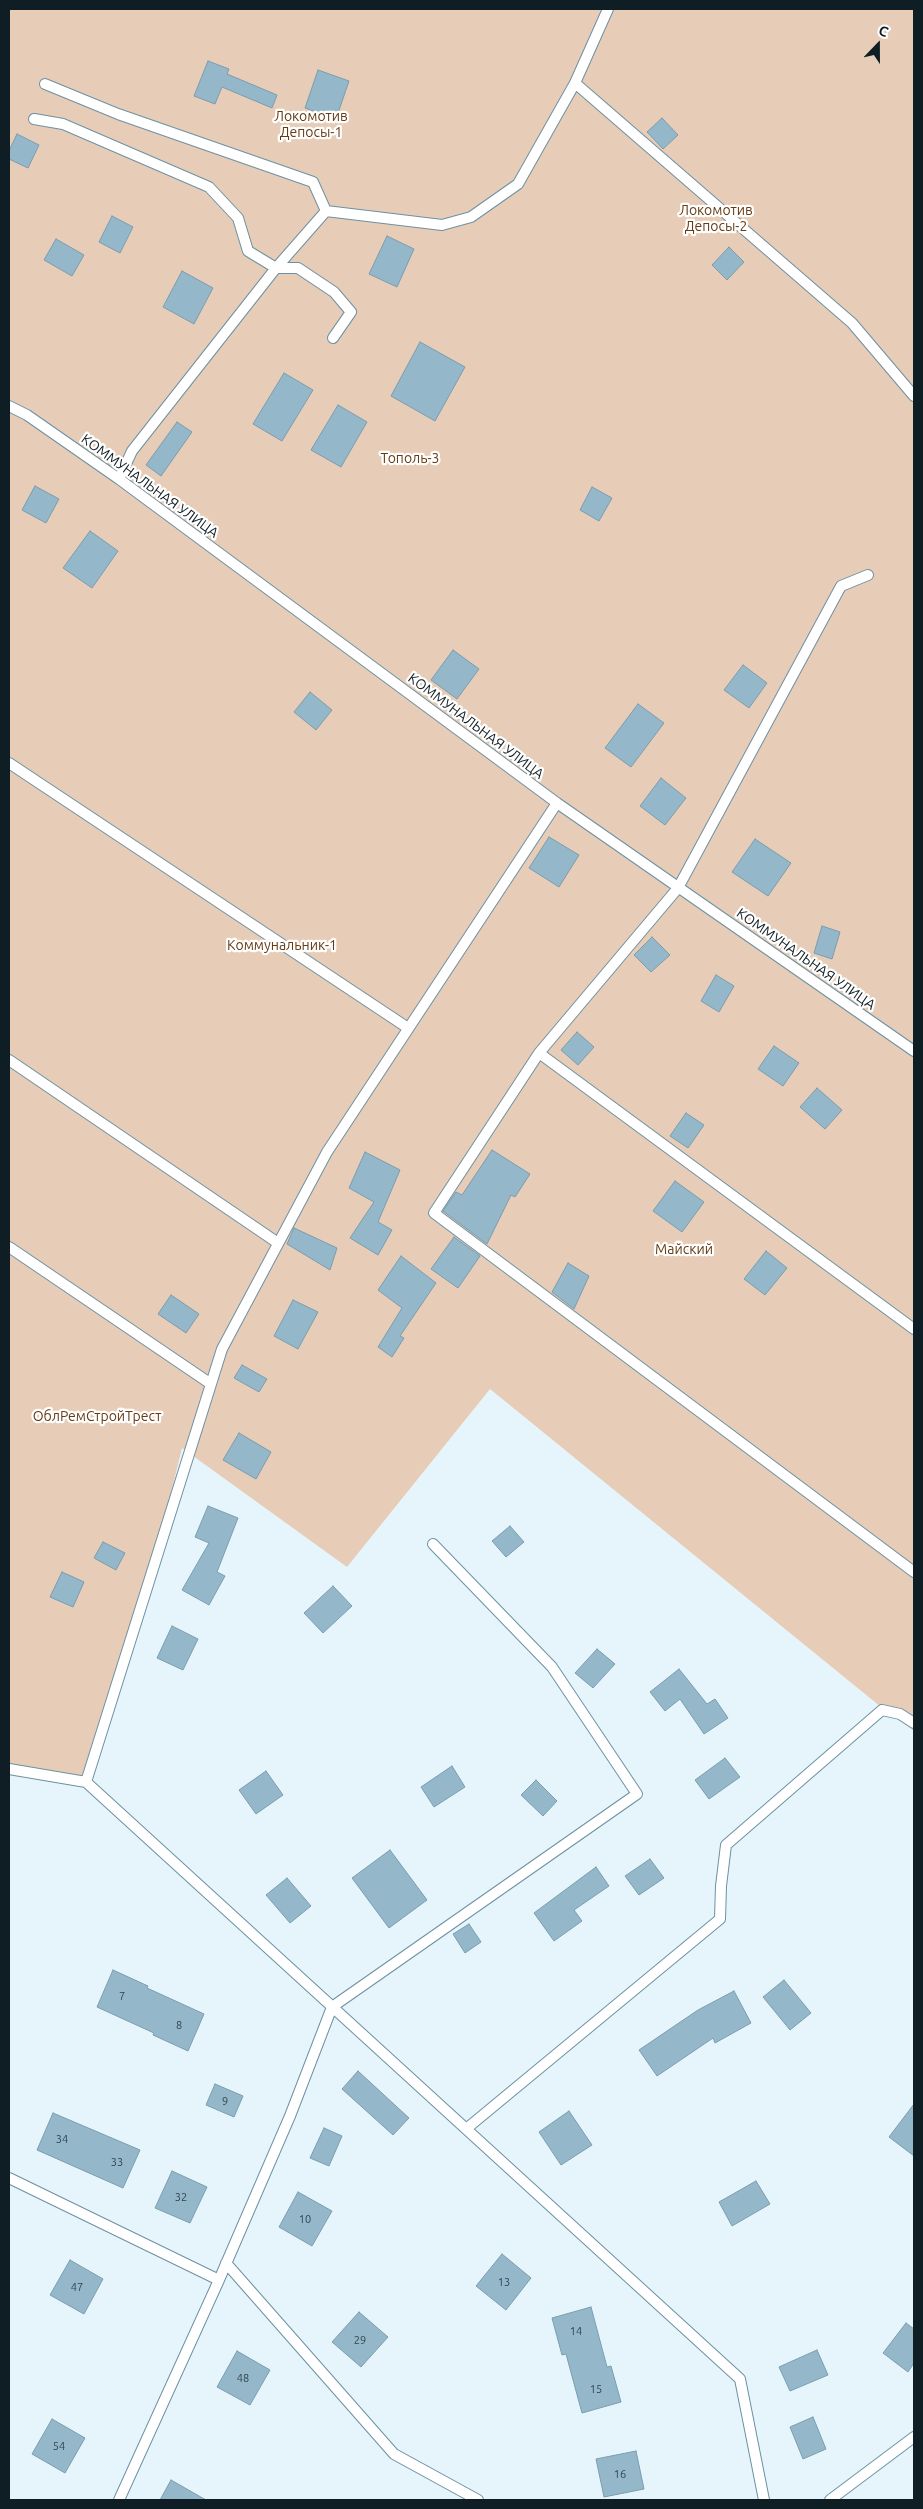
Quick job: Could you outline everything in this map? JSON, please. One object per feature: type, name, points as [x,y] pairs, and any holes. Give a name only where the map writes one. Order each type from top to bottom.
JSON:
[{"type":"lane","points":[[326,211],[442,225],[471,217],[518,184],[575,83],[608,9]]},
{"type":"lane","points":[[575,83],[852,323],[914,396]]},
{"type":"lane","points":[[45,84],[118,114],[313,182],[326,211]]},
{"type":"lane","points":[[34,119],[63,124],[209,187],[238,218],[248,251],[276,268],[298,268],[334,292],[351,312],[334,338]]},
{"type":"lane","points":[[119,479],[132,451],[276,268],[326,211]]},
{"type":"lane","name":"КОММУНАЛЬНАЯ УЛИЦА","points":[[9,406],[27,415],[119,479],[557,804],[914,1051]]},
{"type":"lane","points":[[868,575],[841,586],[678,888],[539,1053],[434,1213],[914,1572]]},
{"type":"lane","points":[[9,763],[408,1028]]},
{"type":"lane","points":[[86,1782],[222,1349],[327,1152],[557,804]]},
{"type":"lane","points":[[539,1053],[914,1329]]},
{"type":"lane","points":[[9,1060],[278,1244]]},
{"type":"lane","points":[[9,1247],[211,1384]]},
{"type":"lane","points":[[119,2500],[219,2280],[290,2116],[332,2007],[637,1794],[552,1667],[433,1544]]},
{"type":"lane","points":[[466,2129],[720,1919],[720,1886],[726,1845],[882,1710],[900,1714],[914,1723]]},
{"type":"lane","points":[[9,1769],[86,1782],[740,2379],[764,2500]]},
{"type":"lane","points":[[9,2178],[219,2280]]},
{"type":"lane","points":[[226,2263],[394,2454],[478,2500]]},
{"type":"lane","points":[[830,2500],[914,2438]]},
{"type":"green space","points":[[9,9],[914,9],[914,1731],[881,1707],[490,1389],[347,1567],[182,1448],[145,1599],[86,1782],[9,1769]]},
{"type":"building","points":[[208,61],[229,69],[227,74],[277,95],[272,108],[222,87],[215,104],[194,96]]},
{"type":"building","points":[[318,70],[349,81],[336,119],[305,108]]},
{"type":"building","points":[[662,118],[678,135],[663,149],[647,132]]},
{"type":"building","points":[[17,134],[39,145],[28,168],[9,159],[9,151]]},
{"type":"building","points":[[112,216],[133,227],[120,253],[99,242]]},
{"type":"building","points":[[387,236],[414,249],[397,287],[369,274]]},
{"type":"building","points":[[56,239],[84,255],[72,276],[44,260]]},
{"type":"building","points":[[729,247],[744,262],[727,280],[712,265]]},
{"type":"building","points":[[182,271],[213,288],[194,324],[163,307]]},
{"type":"building","points":[[420,342],[465,367],[435,421],[391,396]]},
{"type":"building","points":[[284,373],[313,390],[282,441],[253,424]]},
{"type":"building","points":[[338,405],[367,422],[341,467],[311,450]]},
{"type":"building","points":[[177,422],[192,432],[161,476],[146,465]]},
{"type":"building","points":[[35,486],[59,499],[46,523],[22,510]]},
{"type":"building","points":[[592,487],[612,498],[599,521],[580,510]]},
{"type":"building","points":[[90,531],[118,551],[92,588],[63,568]]},
{"type":"building","points":[[453,650],[479,669],[457,699],[431,680]]},
{"type":"building","points":[[743,665],[767,683],[749,708],[724,690]]},
{"type":"building","points":[[310,692],[332,710],[316,730],[294,712]]},
{"type":"building","points":[[638,704],[664,723],[631,767],[605,748]]},
{"type":"building","points":[[661,778],[686,798],[665,825],[640,806]]},
{"type":"building","points":[[549,837],[579,855],[559,887],[529,868]]},
{"type":"building","points":[[755,839],[791,863],[768,896],[732,872]]},
{"type":"building","points":[[822,926],[840,932],[832,959],[814,953]]},
{"type":"building","points":[[652,937],[670,955],[651,972],[634,955]]},
{"type":"building","points":[[716,975],[734,986],[719,1012],[701,1001]]},
{"type":"building","points":[[577,1032],[594,1047],[578,1065],[561,1050]]},
{"type":"building","points":[[774,1046],[799,1063],[783,1086],[758,1069]]},
{"type":"building","points":[[817,1088],[842,1110],[825,1129],[800,1107]]},
{"type":"building","points":[[686,1113],[704,1125],[688,1148],[670,1136]]},
{"type":"building","points":[[492,1150],[530,1174],[515,1197],[511,1195],[487,1244],[443,1211],[456,1192],[462,1195]]},
{"type":"building","points":[[365,1152],[400,1170],[378,1222],[392,1230],[378,1255],[350,1238],[374,1202],[349,1188]]},
{"type":"building","points":[[675,1181],[704,1202],[682,1232],[653,1211]]},
{"type":"building","points":[[294,1228],[337,1248],[330,1270],[287,1244]]},
{"type":"building","points":[[454,1237],[480,1256],[458,1288],[431,1269]]},
{"type":"building","points":[[766,1251],[787,1268],[765,1295],[744,1279]]},
{"type":"building","points":[[401,1256],[436,1283],[400,1336],[404,1338],[392,1357],[378,1347],[402,1308],[378,1290]]},
{"type":"building","points":[[568,1263],[589,1276],[574,1309],[552,1292]]},
{"type":"building","points":[[171,1295],[199,1314],[186,1333],[158,1314]]},
{"type":"building","points":[[293,1300],[318,1312],[298,1349],[274,1336]]},
{"type":"building","points":[[242,1365],[267,1379],[259,1392],[234,1378]]},
{"type":"building","points":[[239,1433],[271,1452],[256,1479],[223,1460]]},
{"type":"building","points":[[208,1506],[238,1518],[217,1572],[225,1576],[209,1605],[182,1590],[209,1543],[195,1537]]},
{"type":"building","points":[[510,1526],[524,1542],[506,1557],[492,1541]]},
{"type":"building","points":[[103,1542],[125,1553],[116,1570],[94,1558]]},
{"type":"building","points":[[62,1572],[84,1582],[73,1607],[50,1597]]},
{"type":"building","points":[[333,1586],[352,1606],[323,1633],[304,1613]]},
{"type":"building","points":[[172,1626],[198,1639],[183,1670],[157,1658]]},
{"type":"building","points":[[597,1649],[615,1664],[593,1688],[575,1673]]},
{"type":"building","points":[[679,1669],[707,1704],[715,1699],[728,1718],[704,1734],[680,1699],[665,1711],[650,1692]]},
{"type":"building","points":[[725,1758],[740,1777],[709,1799],[695,1780]]},
{"type":"building","points":[[452,1766],[465,1787],[434,1807],[421,1787]]},
{"type":"building","points":[[266,1771],[283,1795],[256,1814],[239,1790]]},
{"type":"building","points":[[536,1780],[557,1801],[543,1816],[521,1795]]},
{"type":"building","points":[[390,1850],[427,1900],[389,1928],[352,1878]]},
{"type":"building","points":[[650,1859],[664,1878],[639,1895],[625,1876]]},
{"type":"building","points":[[596,1867],[609,1886],[574,1910],[582,1921],[554,1941],[534,1913]]},
{"type":"building","points":[[287,1878],[311,1906],[290,1923],[266,1895]]},
{"type":"building","points":[[469,1924],[481,1942],[465,1953],[453,1934]]},
{"type":"building","points":[[113,1970],[204,2014],[188,2051],[97,2007]]},
{"type":"building","points":[[784,1980],[811,2013],[790,2030],[763,1997]]},
{"type":"building","points":[[734,1991],[751,2023],[715,2043],[713,2038],[657,2076],[639,2050],[698,2010]]},
{"type":"building","points":[[358,2071],[409,2118],[393,2135],[342,2089]]},
{"type":"building","points":[[215,2084],[243,2096],[234,2117],[206,2105]]},
{"type":"building","points":[[914,2104],[914,2156],[889,2137]]},
{"type":"building","points":[[569,2111],[592,2145],[561,2165],[539,2132]]},
{"type":"building","points":[[53,2113],[140,2150],[123,2188],[37,2150]]},
{"type":"building","points":[[324,2128],[342,2136],[329,2166],[310,2158]]},
{"type":"building","points":[[172,2171],[207,2187],[190,2223],[155,2208]]},
{"type":"building","points":[[756,2181],[770,2204],[732,2226],[719,2202]]},
{"type":"building","points":[[298,2192],[332,2211],[312,2246],[279,2227]]},
{"type":"building","points":[[502,2254],[531,2278],[506,2310],[476,2286]]},
{"type":"building","points":[[70,2260],[103,2279],[84,2314],[50,2295]]},
{"type":"building","points":[[591,2307],[607,2367],[611,2366],[621,2402],[582,2413],[566,2354],[562,2355],[552,2318]]},
{"type":"building","points":[[359,2312],[388,2337],[361,2367],[332,2342]]},
{"type":"building","points":[[906,2323],[914,2329],[914,2363],[908,2372],[883,2353]]},
{"type":"building","points":[[817,2350],[828,2375],[790,2391],[779,2367]]},
{"type":"building","points":[[237,2351],[270,2370],[250,2405],[217,2387]]},
{"type":"building","points":[[813,2417],[826,2449],[803,2459],[790,2427]]},
{"type":"building","points":[[52,2419],[85,2438],[65,2473],[32,2454]]},
{"type":"building","points":[[636,2451],[644,2489],[604,2497],[596,2459]]},
{"type":"building","points":[[171,2480],[206,2500],[160,2500]]},
{"type":"park label","name":"Локомотив Депосы-1","points":[[311,124]]},
{"type":"park label","name":"Локомотив Депосы-2","points":[[716,218]]},
{"type":"park label","name":"Тополь-3","points":[[410,458]]},
{"type":"park label","name":"Коммунальник-1","points":[[282,945]]},
{"type":"park label","name":"Майский","points":[[684,1249]]},
{"type":"park label","name":"ОблРемСтройТрест","points":[[97,1416]]}]
